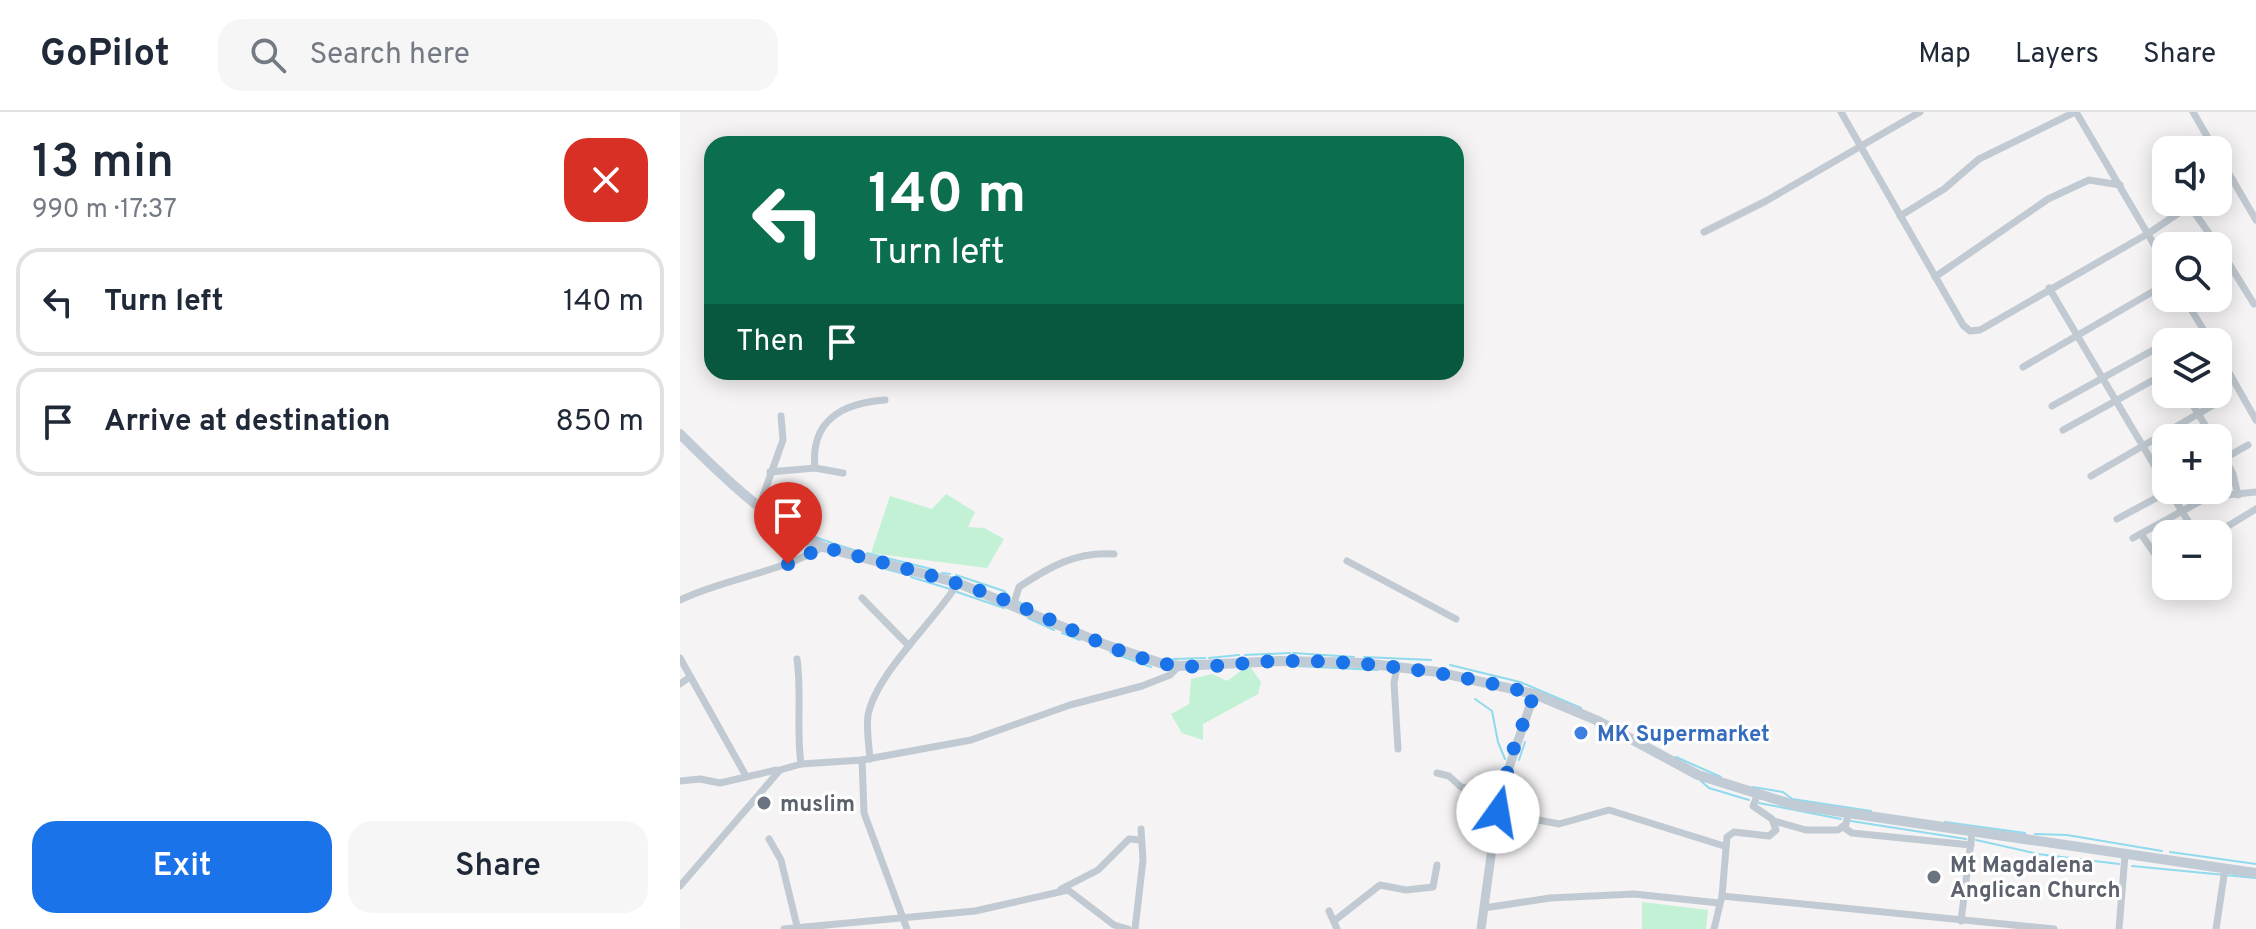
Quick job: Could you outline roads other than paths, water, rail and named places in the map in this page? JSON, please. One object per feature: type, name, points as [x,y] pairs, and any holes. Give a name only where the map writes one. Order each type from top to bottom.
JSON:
[{"type":"main road","points":[[680,434],[759,507],[823,547],[958,583],[1014,603],[1106,645],[1179,666],[1280,661],[1397,667],[1487,681],[1534,694],[1596,720],[1698,775],[1757,796],[1848,815],[2256,873]]},
{"type":"street","points":[[1841,112],[1965,328],[1973,332],[2174,216]]},
{"type":"street","points":[[1704,232],[1766,201],[1920,112]]},
{"type":"street","points":[[1900,216],[1944,189],[1979,159],[2076,112],[2152,239]]},
{"type":"street","points":[[2193,112],[2207,136]]},
{"type":"street","points":[[1935,277],[2048,199],[2089,180],[2120,185]]},
{"type":"street","points":[[2233,180],[2256,220]]},
{"type":"street","points":[[2232,269],[2254,304]]},
{"type":"street","points":[[2049,288],[2152,461]]},
{"type":"street","points":[[2023,367],[2152,292]]},
{"type":"street","points":[[2052,406],[2152,351]]},
{"type":"street","points":[[2232,378],[2256,420]]},
{"type":"street","points":[[2063,430],[2152,381]]},
{"type":"street","points":[[815,468],[819,435],[829,416],[849,405],[885,400]]},
{"type":"street","points":[[2195,408],[2205,424]]},
{"type":"street","points":[[2091,476],[2209,408]]},
{"type":"street","points":[[759,507],[783,440],[781,416]]},
{"type":"street","points":[[2232,454],[2248,445]]},
{"type":"street","points":[[770,472],[815,468],[843,473]]},
{"type":"street","points":[[2232,482],[2238,495]]},
{"type":"street","points":[[2166,520],[2208,497],[2256,492]]},
{"type":"street","points":[[2117,519],[2152,500]]},
{"type":"street","points":[[2178,504],[2187,520]]},
{"type":"street","points":[[2232,524],[2256,509]]},
{"type":"street","points":[[2152,528],[2137,536],[2152,552]]},
{"type":"street","points":[[680,600],[720,583],[771,570],[823,547]]},
{"type":"street","points":[[1014,603],[1019,587],[1053,567],[1082,554],[1114,554]]},
{"type":"street","points":[[1347,561],[1456,619]]},
{"type":"street","points":[[907,929],[864,813],[867,725],[871,706],[909,646],[958,583]]},
{"type":"street","points":[[862,598],[909,646]]},
{"type":"street","points":[[680,658],[746,776]]},
{"type":"street","points":[[797,659],[801,764]]},
{"type":"street","points":[[680,781],[700,779],[720,783],[801,764],[866,759],[971,740],[1070,705],[1142,686],[1170,675],[1179,666]]},
{"type":"street","points":[[1397,667],[1394,683],[1398,749]]},
{"type":"street","points":[[680,684],[690,677]]},
{"type":"street","points":[[1481,929],[1499,797],[1534,694]]},
{"type":"street","points":[[680,886],[765,782],[780,770]]},
{"type":"street","points":[[1437,773],[1449,776],[1461,787],[1499,797]]},
{"type":"street","points":[[1757,796],[1754,808],[1774,821],[1806,830],[1843,827],[1852,833],[1971,845]]},
{"type":"street","points":[[1498,812],[1559,824],[1609,810],[1724,846]]},
{"type":"street","points":[[1843,827],[1848,815]]},
{"type":"street","points":[[1714,929],[1728,835],[1734,832],[1771,836],[1776,830],[1774,821]]},
{"type":"street","points":[[1135,929],[1143,860],[1141,829]]},
{"type":"street","points":[[1961,921],[1972,833]]},
{"type":"street","points":[[769,839],[781,860],[797,926]]},
{"type":"street","points":[[784,929],[975,911],[1060,890],[1098,870],[1129,839],[1140,840]]},
{"type":"street","points":[[2119,929],[2125,855]]},
{"type":"street","points":[[1329,911],[1336,925],[1380,885],[1406,890],[1433,887],[1437,865]]},
{"type":"street","points":[[2216,929],[2225,869]]},
{"type":"street","points":[[1060,890],[1075,893],[1114,925],[1128,929]]},
{"type":"street","points":[[1484,908],[1550,898],[1634,894],[2054,929]]},
{"type":"street","points":[[1919,918],[1924,929]]},
{"type":"waterway","points":[[761,515],[808,546]]},
{"type":"waterway","points":[[815,537],[832,543]]},
{"type":"waterway","points":[[838,545],[860,552]]},
{"type":"waterway","points":[[867,553],[935,570]]},
{"type":"waterway","points":[[886,569],[904,574]]},
{"type":"waterway","points":[[942,573],[950,574]]},
{"type":"waterway","points":[[956,575],[1004,591],[1010,598]]},
{"type":"waterway","points":[[911,577],[950,589]]},
{"type":"waterway","points":[[957,592],[1004,608]]},
{"type":"waterway","points":[[1016,601],[1029,607]]},
{"type":"waterway","points":[[1028,618],[1054,630]]},
{"type":"waterway","points":[[1062,633],[1080,640]]},
{"type":"waterway","points":[[1110,652],[1151,667]]},
{"type":"waterway","points":[[1245,655],[1290,653]]},
{"type":"waterway","points":[[1293,653],[1354,657]]},
{"type":"waterway","points":[[1209,658],[1239,655]]},
{"type":"waterway","points":[[1364,657],[1431,660]]},
{"type":"waterway","points":[[1173,659],[1205,658]]},
{"type":"waterway","points":[[1450,665],[1520,682],[1581,708]]},
{"type":"waterway","points":[[1296,666],[1378,670]]},
{"type":"waterway","points":[[1475,699],[1492,711],[1505,759]]},
{"type":"waterway","points":[[1519,760],[1525,742]]},
{"type":"waterway","points":[[1676,757],[1721,777]]},
{"type":"waterway","points":[[1701,781],[1709,788],[1749,800]]},
{"type":"waterway","points":[[1753,787],[1783,792],[1792,799],[1871,811]]},
{"type":"waterway","points":[[1759,803],[1841,819]]},
{"type":"waterway","points":[[1851,821],[1966,839]]},
{"type":"waterway","points":[[1945,822],[2025,833]]},
{"type":"waterway","points":[[2035,834],[2067,835],[2162,851]]},
{"type":"waterway","points":[[1976,840],[2038,854],[2119,864]]},
{"type":"waterway","points":[[2170,852],[2256,864]]},
{"type":"waterway","points":[[2132,866],[2256,878]]},
{"type":"place","name":"MK Supermarket","points":[[1581,733]]},
{"type":"place","name":"muslim","points":[[764,803]]},
{"type":"place","name":"Mt Magdalena Anglican Church","points":[[1934,877]]}]
